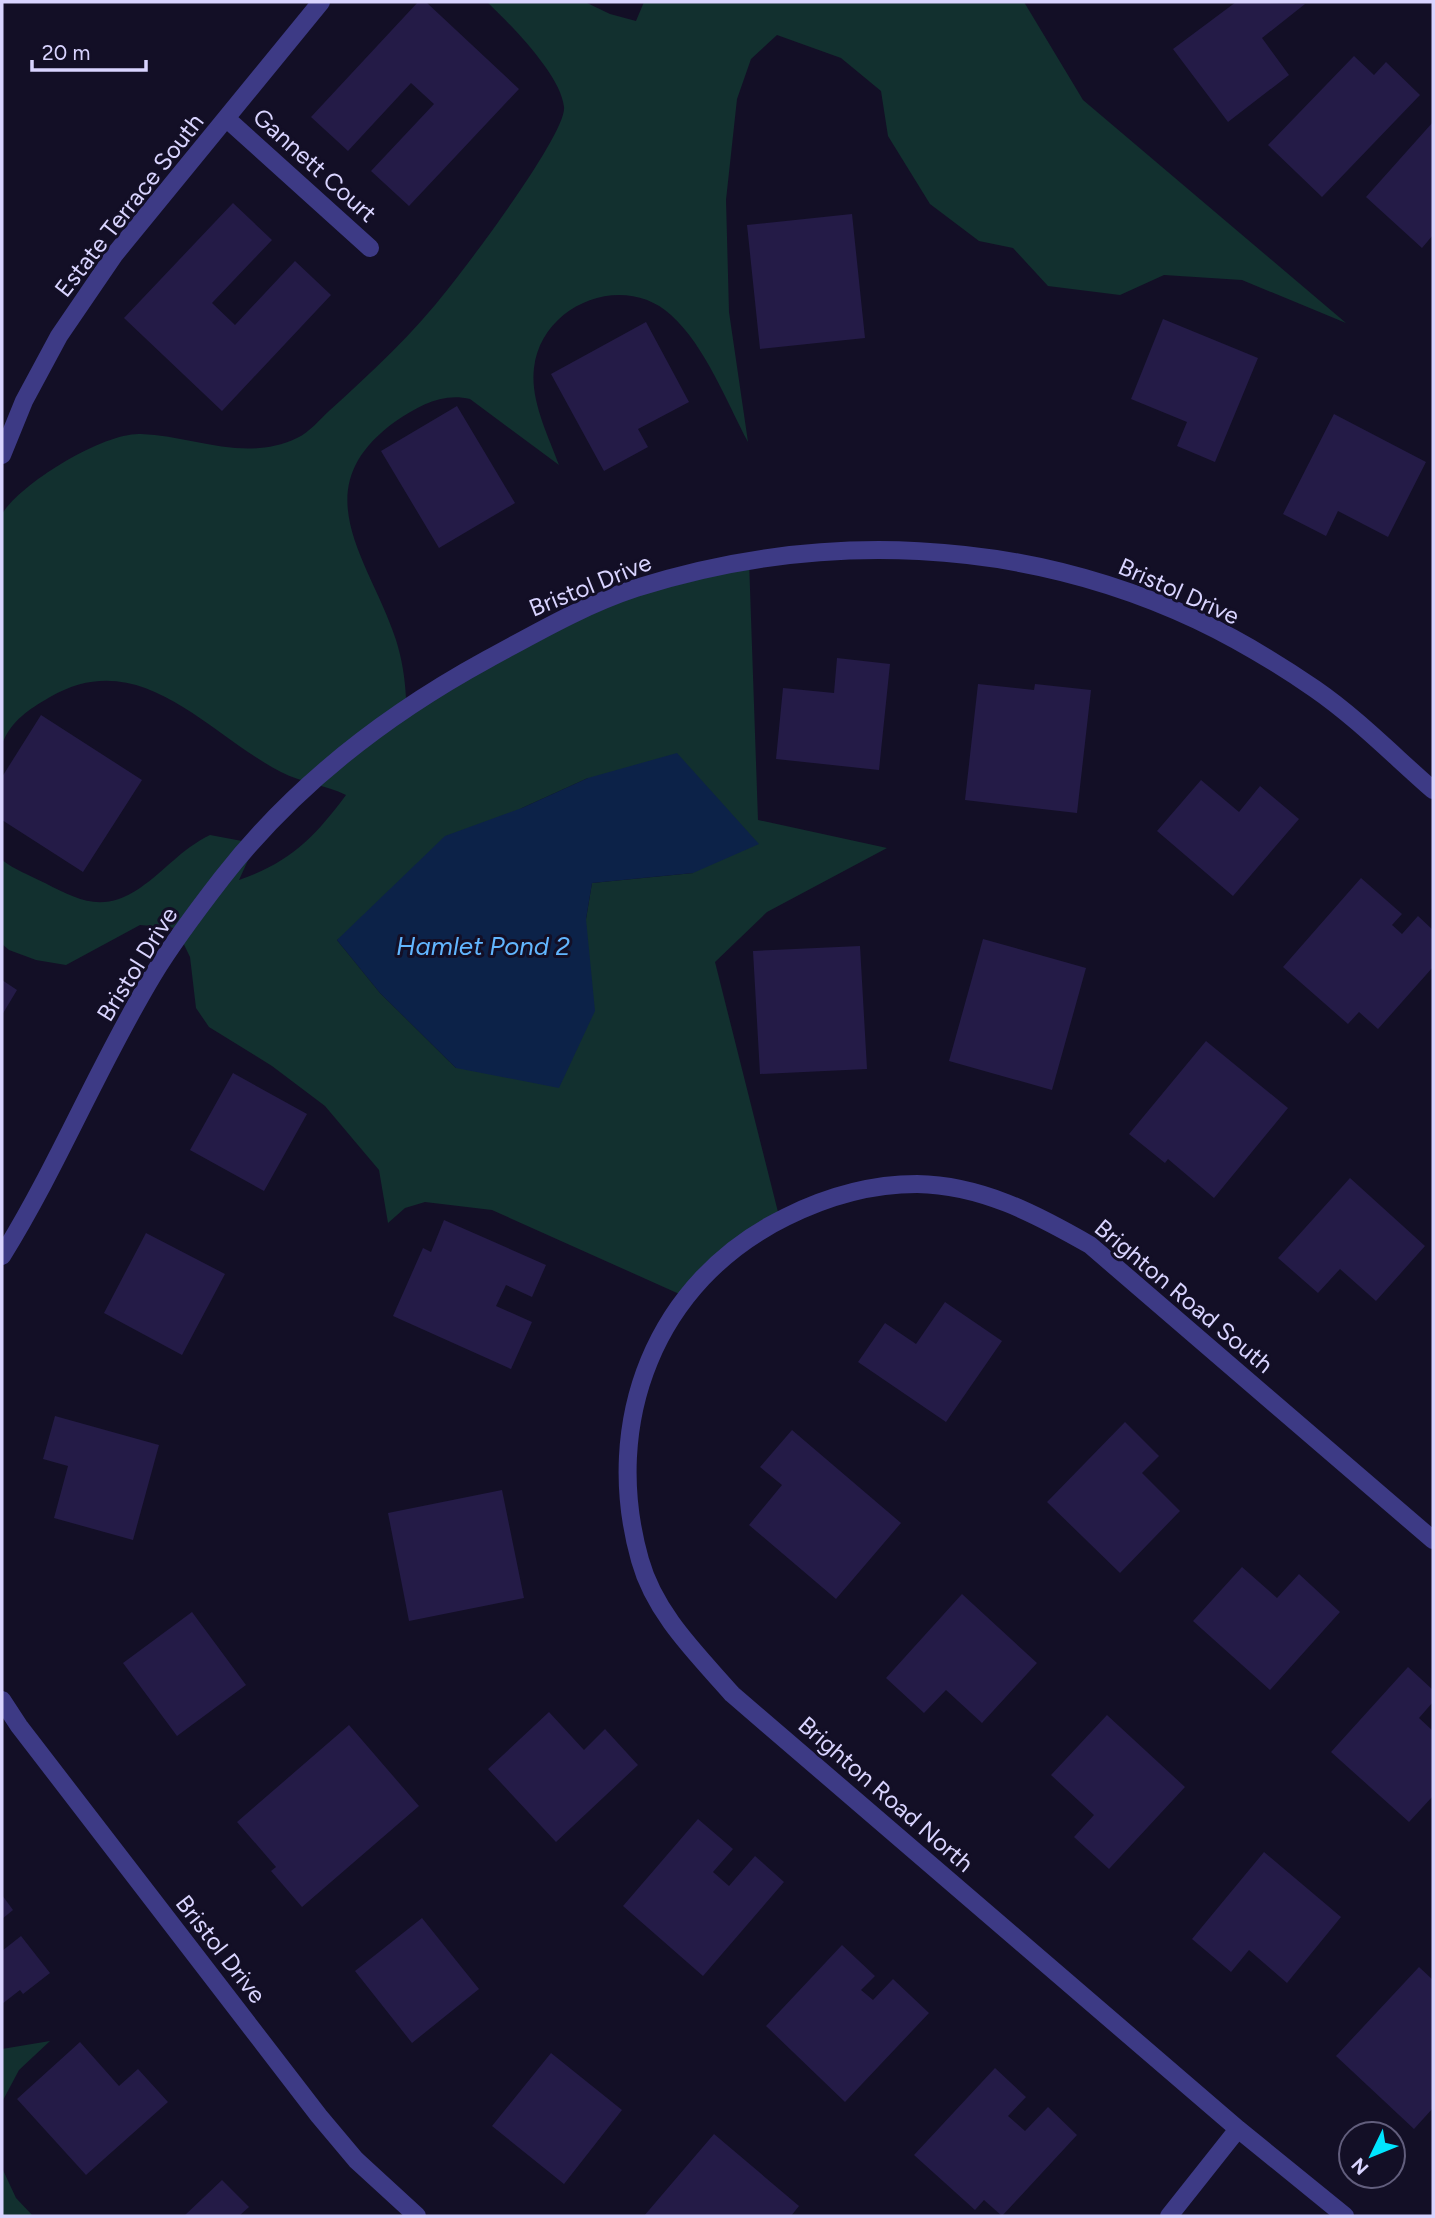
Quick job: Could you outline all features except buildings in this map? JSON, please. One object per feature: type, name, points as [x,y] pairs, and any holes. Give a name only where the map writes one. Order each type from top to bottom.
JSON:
[{"type":"street","name":"Estate Terrace South","points":[[2,455],[24,401],[59,337],[115,254],[321,2]]},
{"type":"street","name":"Gannett Court","points":[[226,119],[370,248]]},
{"type":"street","name":"Bristol Drive","points":[[2,1256],[153,974],[223,876],[272,821],[353,746],[426,693],[564,617],[633,589],[723,565],[795,552],[878,549],[993,558],[1098,581],[1198,621],[1317,690],[1433,790]]},
{"type":"street","name":"Brighton Road South","points":[[686,1297],[707,1271],[749,1235],[820,1200],[870,1187],[907,1185],[972,1191],[1032,1211],[1090,1245],[1433,1540]]},
{"type":"street","name":"Brighton Road North","points":[[686,1297],[668,1319],[643,1373],[630,1428],[627,1489],[640,1562],[672,1627],[733,1694],[1238,2129],[1345,2216]]},
{"type":"street","name":"Bristol Drive","points":[[2,1700],[19,1726],[319,2116],[356,2160],[417,2216]]},
{"type":"street","points":[[1169,2216],[1238,2129]]},
{"type":"green space","points":[[487,2],[585,2],[610,14],[636,21],[644,2],[1024,2],[1083,100],[1346,323],[1242,280],[1164,275],[1120,295],[1048,286],[1013,248],[979,241],[930,204],[888,136],[881,91],[841,58],[777,35],[751,59],[737,99],[726,200],[729,312],[748,442],[705,358],[671,315],[652,302],[631,296],[609,296],[588,301],[568,312],[552,327],[540,346],[533,380],[541,417],[559,465],[470,399],[460,397],[441,399],[413,410],[396,421],[368,447],[352,473],[347,499],[351,526],[396,640],[406,698],[448,689],[564,617],[749,560],[758,820],[887,848],[767,912],[715,962],[780,1220],[686,1297],[492,1210],[425,1202],[405,1208],[388,1223],[379,1170],[325,1106],[272,1066],[209,1027],[196,1008],[190,957],[176,928],[140,925],[66,965],[36,960],[9,950],[2,944],[2,860],[69,895],[92,902],[103,902],[127,896],[140,888],[190,847],[210,835],[242,841],[260,834],[239,880],[287,857],[300,847],[346,795],[281,772],[172,700],[144,687],[114,681],[83,683],[50,697],[22,716],[2,744],[2,514],[27,488],[65,462],[106,441],[125,436],[161,436],[239,448],[278,445],[297,438],[392,352],[435,305],[475,253],[534,169],[561,121],[564,107],[554,80],[521,36]],"holes":[[[588,778],[693,873],[592,883],[586,919],[456,1068],[380,993],[337,940],[522,808]]]},
{"type":"green space","points":[[50,2041],[19,2070],[2,2102],[2,2049]]},
{"type":"green space","points":[[2,2168],[16,2198],[33,2216],[2,2216]]},
{"type":"water","name":"Hamlet Pond 2","points":[[677,753],[759,844],[693,873],[592,883],[586,919],[595,1011],[559,1088],[456,1068],[380,993],[337,940],[445,836],[522,808],[588,778]]}]
